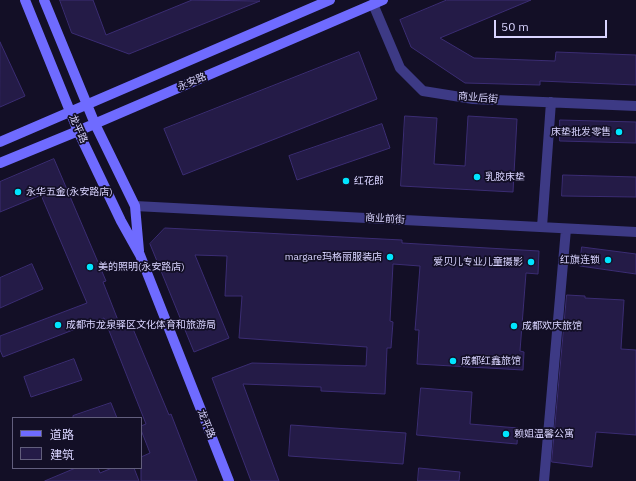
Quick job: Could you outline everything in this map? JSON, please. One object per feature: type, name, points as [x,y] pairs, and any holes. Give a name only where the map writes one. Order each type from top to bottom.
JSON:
[{"type":"street","name":"龙平路","points":[[25,0],[78,131],[121,221],[140,255],[229,481]]},
{"type":"street","name":"龙平路","points":[[44,0],[95,124],[135,206],[140,255]]},
{"type":"street","points":[[0,142],[330,0]]},
{"type":"street","name":"永安路","points":[[0,163],[95,124],[383,0]]},
{"type":"street","name":"商业后街","points":[[373,4],[400,68],[423,91],[473,99],[636,106]]},
{"type":"street","points":[[542,227],[551,102]]},
{"type":"street","name":"商业前街","points":[[135,206],[636,232]]},
{"type":"street","points":[[544,481],[566,228]]},
{"type":"building","points":[[60,0],[93,0],[106,35],[192,0],[260,1],[129,54],[72,33]]},
{"type":"building","points":[[447,0],[531,0],[440,38],[474,58],[555,61],[556,52],[636,55],[636,85],[540,81],[540,85],[465,83],[411,47],[400,20]]},
{"type":"building","points":[[0,42],[25,96],[0,107]]},
{"type":"building","points":[[359,52],[377,99],[183,175],[164,129]]},
{"type":"building","points":[[405,116],[437,118],[434,164],[465,166],[468,116],[517,119],[513,192],[401,186]]},
{"type":"building","points":[[560,120],[636,122],[636,143],[560,141]]},
{"type":"building","points":[[382,124],[390,148],[297,180],[289,156]]},
{"type":"building","points":[[54,159],[106,281],[103,282],[121,328],[131,324],[169,415],[171,414],[197,481],[141,481],[142,457],[150,453],[142,433],[142,426],[146,424],[104,318],[3,357],[0,350],[0,336],[87,303],[41,195],[0,212],[0,182]]},
{"type":"building","points":[[563,175],[636,177],[636,197],[562,196]]},
{"type":"building","points":[[165,228],[402,240],[402,243],[539,251],[538,274],[526,273],[520,351],[524,352],[523,370],[417,364],[419,330],[415,330],[420,266],[393,264],[390,321],[393,322],[391,348],[387,348],[385,394],[321,391],[321,387],[243,384],[279,481],[251,481],[212,378],[252,363],[366,366],[367,347],[239,338],[242,296],[225,296],[227,256],[195,255],[229,338],[194,352],[150,244]]},
{"type":"building","name":"红旗连锁","points":[[582,247],[636,254],[636,274],[580,266]]},
{"type":"building","points":[[32,264],[43,289],[0,308],[0,278]]},
{"type":"building","points":[[567,295],[585,296],[585,298],[624,300],[621,349],[636,350],[636,435],[596,432],[592,467],[552,462]]},
{"type":"building","points":[[74,359],[82,380],[31,397],[24,377]]},
{"type":"building","points":[[421,388],[472,392],[470,424],[518,428],[517,444],[417,435]]},
{"type":"building","points":[[111,403],[117,417],[73,417]]},
{"type":"building","points":[[291,425],[406,433],[403,464],[289,456]]},
{"type":"building","points":[[419,468],[460,472],[459,481],[418,481]]},
{"type":"building","points":[[74,469],[98,469],[100,473],[110,469],[134,469],[139,481],[45,481]]},
{"type":"place","name":"床垫批发零售","points":[[619,132]]},
{"type":"place","name":"乳胶床垫","points":[[477,177]]},
{"type":"place","name":"红花郎","points":[[346,181]]},
{"type":"place","name":"永华五金(永安路店)","points":[[18,192]]},
{"type":"place","name":"margare玛格丽服装店","points":[[390,257]]},
{"type":"place","name":"红旗连锁","points":[[608,260]]},
{"type":"place","name":"爱贝儿专业儿童摄影","points":[[531,262]]},
{"type":"place","name":"美的照明(永安路店)","points":[[90,267]]},
{"type":"place","name":"成都市龙泉驿区文化体育和旅游局","points":[[58,325]]},
{"type":"place","name":"成都欢庆旅馆","points":[[514,326]]},
{"type":"place","name":"成都红鑫旅馆","points":[[453,361]]},
{"type":"place","name":"赖姐温馨公寓","points":[[506,434]]}]
